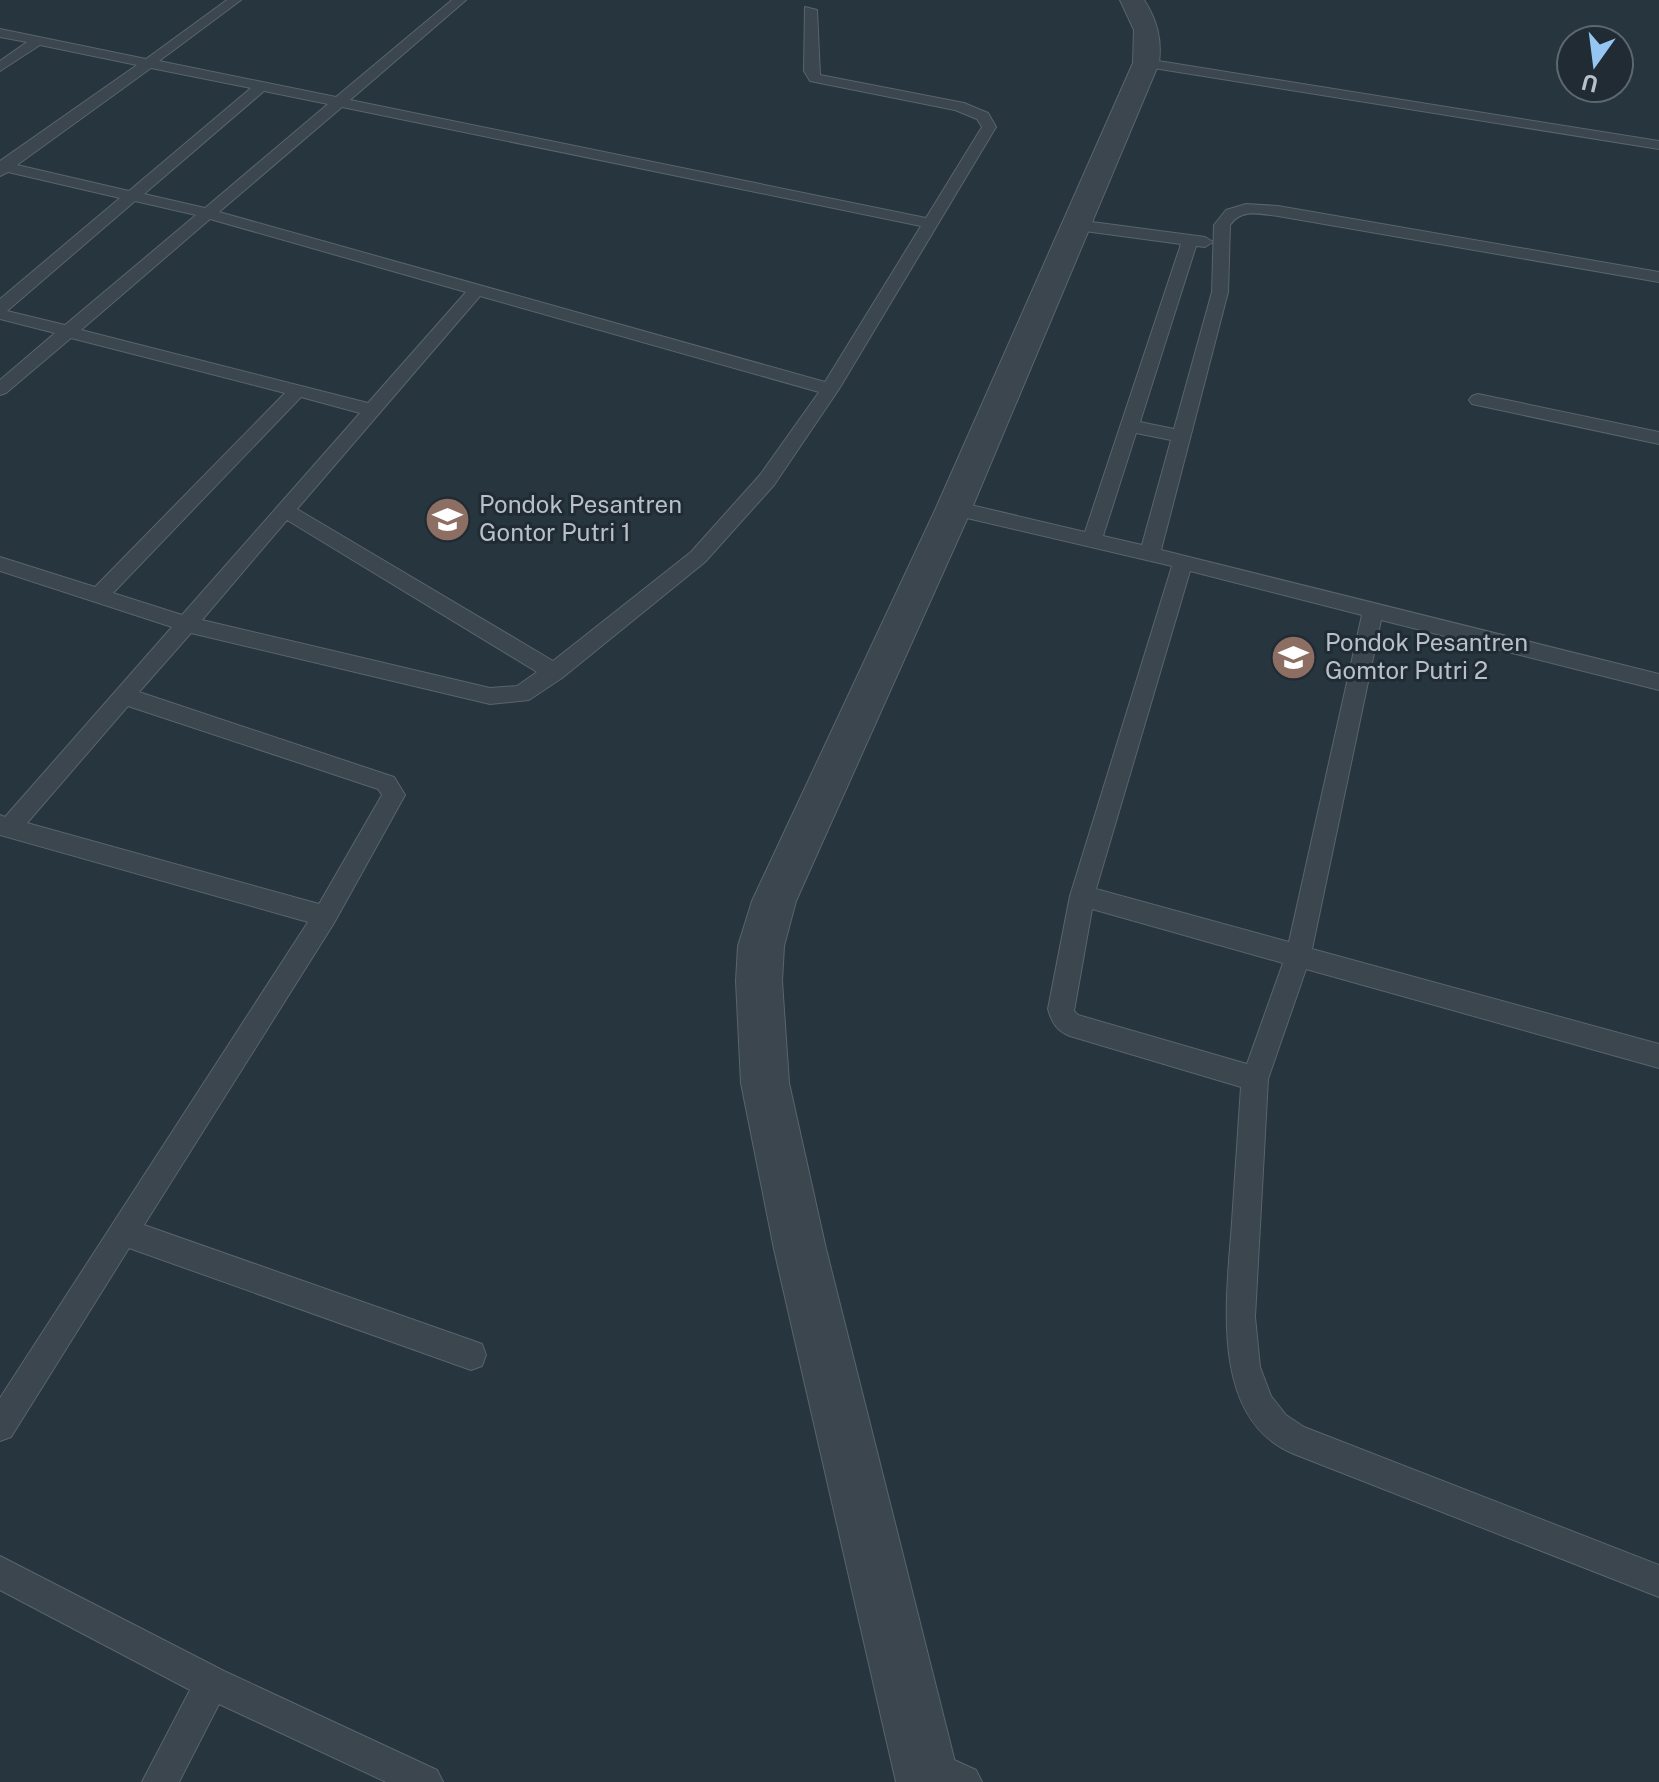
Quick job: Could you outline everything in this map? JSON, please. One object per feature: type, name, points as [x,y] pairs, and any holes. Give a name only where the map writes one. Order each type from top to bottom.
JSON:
[{"type":"street","points":[[926,1773],[800,1249],[765,1083],[759,981],[761,946],[774,901],[954,508],[1146,63],[1148,33],[1142,15],[1132,0]]},
{"type":"lane","points":[[2,168],[235,0]]},
{"type":"lane","points":[[0,389],[460,0]]},
{"type":"lane","points":[[0,564],[187,624],[490,696],[521,694],[554,672],[698,557],[767,480],[830,389],[987,133],[989,123],[977,112],[959,106],[816,79],[811,71],[810,10]]},
{"type":"lane","points":[[0,33],[930,223]]},
{"type":"lane","points":[[0,67],[39,40]]},
{"type":"lane","points":[[1146,63],[1659,145]]},
{"type":"lane","points":[[0,308],[262,86]]},
{"type":"lane","points":[[2,168],[206,213],[830,389]]},
{"type":"lane","points":[[1092,540],[1130,426],[1186,328],[1220,292],[1224,219],[1232,212],[1246,208],[1278,211],[1659,277]]},
{"type":"lane","points":[[1077,225],[1223,244]]},
{"type":"lane","points":[[1150,554],[1180,436],[1190,240]]},
{"type":"lane","points":[[325,916],[4,826],[125,696],[477,289]]},
{"type":"lane","points":[[0,314],[372,410]]},
{"type":"lane","points":[[99,595],[297,391]]},
{"type":"lane","points":[[1478,400],[1659,438]]},
{"type":"lane","points":[[1130,426],[1180,436]]},
{"type":"lane","points":[[954,508],[1183,562],[1659,682]]},
{"type":"lane","points":[[286,511],[554,672]]},
{"type":"lane","points":[[1183,562],[1082,896],[1061,1009],[1070,1024],[1255,1079]]},
{"type":"lane","points":[[1373,611],[1298,957],[1255,1079],[1240,1317],[1245,1367],[1251,1388],[1275,1426],[1294,1439],[1659,1581]]},
{"type":"lane","points":[[0,1426],[325,916],[393,799],[389,786],[125,696]]},
{"type":"lane","points":[[1082,896],[1659,1056]]},
{"type":"lane","points":[[123,1232],[471,1355]]},
{"type":"lane","points":[[0,1572],[212,1683],[425,1782]]},
{"type":"lane","points":[[160,1782],[212,1683]]},
{"type":"lane","points":[[926,1773],[964,1782]]},
{"type":"place","name":"Pondok Pesantren Gontor Putri 1","points":[[448,519]]},
{"type":"place","name":"Pondok Pesantren Gomtor Putri 2","points":[[1294,657]]}]
